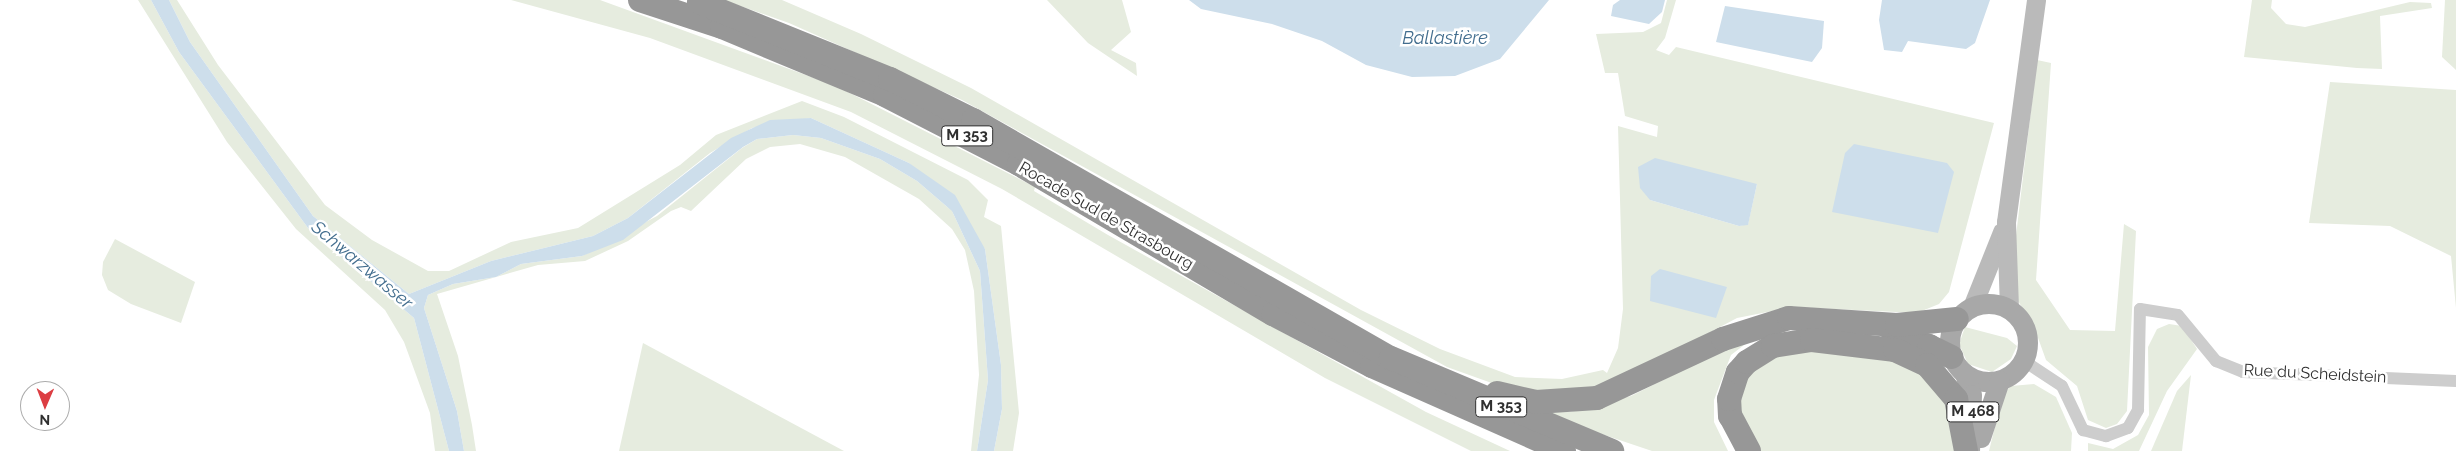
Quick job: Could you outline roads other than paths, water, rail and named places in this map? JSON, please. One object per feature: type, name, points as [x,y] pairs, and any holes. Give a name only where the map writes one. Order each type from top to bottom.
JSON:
[{"type":"highway","name":"Rocade Sud de Strasbourg","points":[[640,0],[812,63],[948,126],[1273,314],[1434,397],[1564,451]]},
{"type":"highway","name":"Rocade Sud de Strasbourg","points":[[692,0],[802,40],[973,120],[1391,358],[1612,451]]},
{"type":"highway","points":[[1391,358],[1510,397],[1567,402],[1619,391],[1723,339],[1789,318],[1897,326],[1964,313]]},
{"type":"highway","points":[[1735,451],[1722,422],[1722,386],[1740,353],[1764,339],[1807,332],[1862,336],[1921,344],[1959,366]]},
{"type":"highway","points":[[1749,451],[1730,416],[1729,399],[1738,372],[1766,349],[1812,340],[1895,350],[1927,365],[1956,399],[1968,451]]},
{"type":"highway","points":[[1434,397],[1528,451]]},
{"type":"main road","points":[[2008,308],[2006,222],[2036,0]]},
{"type":"main road","points":[[1964,313],[1990,304],[2008,308],[2027,331],[2024,361],[2000,380],[1982,382],[1959,366],[1950,338],[1964,313],[2006,222]]},
{"type":"main road","name":"M 468","points":[[1959,366],[1972,395],[1968,451]]},
{"type":"main road","name":"M 468","points":[[1980,451],[1984,420],[2000,380]]},
{"type":"street","name":"Rue du Scheidstein","points":[[2024,361],[2062,386],[2083,430],[2095,435],[2118,434],[2135,420],[2138,410],[2140,309],[2178,315],[2216,361],[2243,372],[2456,381]]},
{"type":"water","name":"Schwarzwasser","points":[[151,0],[169,0],[190,42],[313,216],[409,294],[491,261],[593,236],[628,218],[731,138],[770,120],[811,118],[909,163],[955,195],[985,249],[1001,365],[1002,409],[994,451],[977,451],[988,380],[980,271],[952,211],[917,181],[880,159],[821,138],[793,135],[757,139],[743,147],[623,240],[582,256],[521,264],[496,277],[453,284],[428,295],[424,308],[457,411],[464,451],[449,451],[414,318],[308,228],[179,52]]},
{"type":"water","name":"Ballastière","points":[[1189,0],[1549,0],[1500,59],[1455,76],[1412,77],[1366,65],[1322,41],[1272,24],[1201,9]]},
{"type":"water","points":[[1620,0],[1665,0],[1662,12],[1649,24],[1611,16],[1613,5]]},
{"type":"water","points":[[1882,0],[1990,0],[1975,43],[1966,49],[1908,41],[1902,52],[1884,50],[1879,20]]},
{"type":"water","points":[[1725,6],[1824,21],[1822,48],[1812,62],[1716,42]]},
{"type":"water","points":[[1854,144],[1947,163],[1954,172],[1938,233],[1832,212],[1845,153]]},
{"type":"water","points":[[1655,158],[1757,184],[1748,225],[1739,226],[1650,200],[1640,188],[1638,167]]},
{"type":"water","points":[[1660,269],[1727,287],[1716,318],[1650,301],[1651,276]]}]
